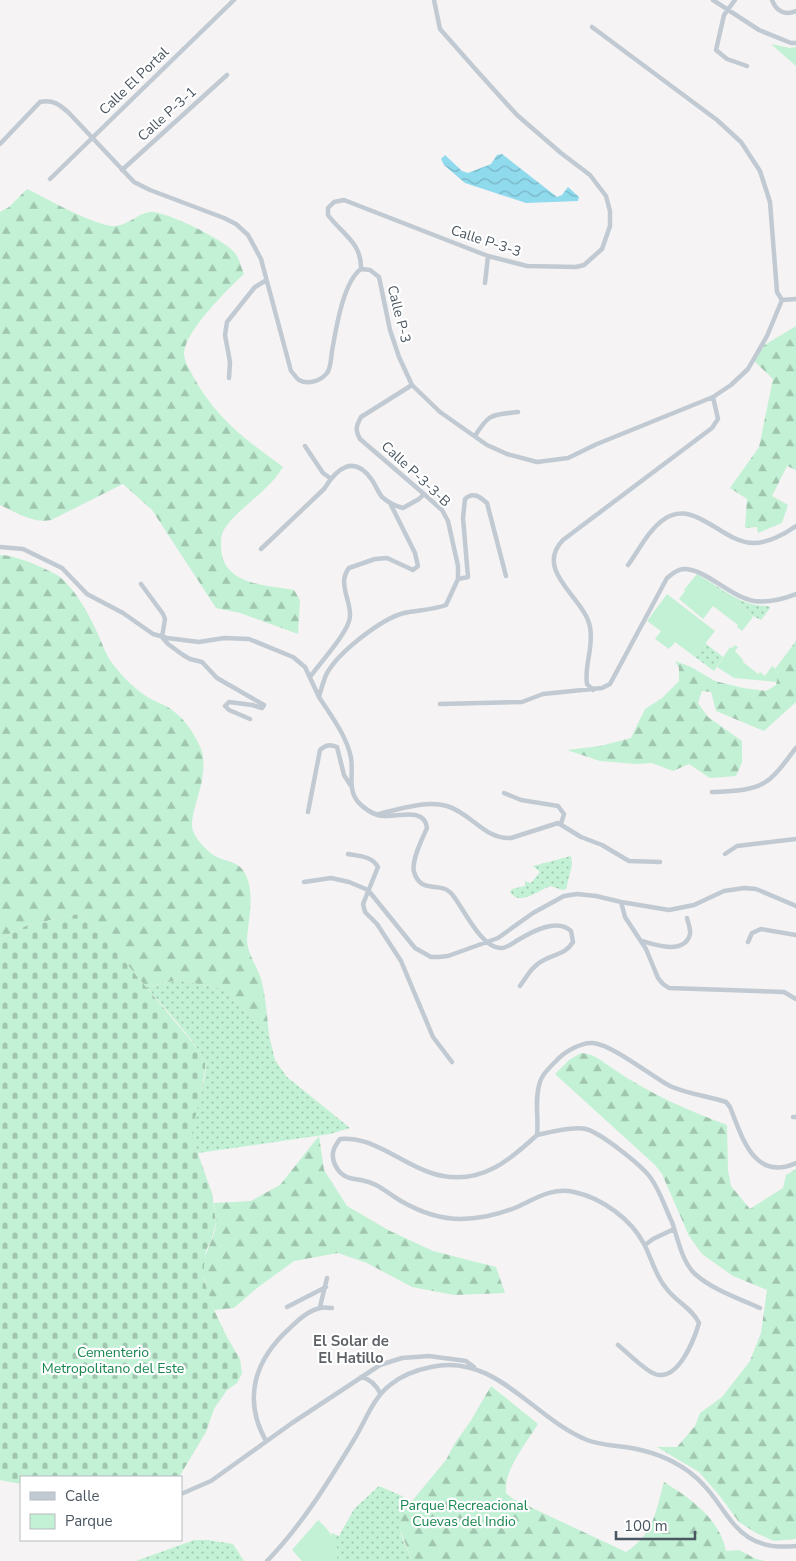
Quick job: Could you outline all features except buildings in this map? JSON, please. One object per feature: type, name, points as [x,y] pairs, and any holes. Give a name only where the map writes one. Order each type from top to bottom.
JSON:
[{"type":"street","name":"Calle El Portal","points":[[50,179],[234,0]]},
{"type":"street","name":"Calle P-3-3","points":[[361,269],[361,258],[356,246],[328,215],[328,208],[334,202],[344,200],[488,256],[526,266],[576,267],[584,265],[602,249],[609,232],[610,212],[606,196],[594,179],[517,115],[440,29],[434,0]]},
{"type":"street","points":[[713,0],[759,30],[791,43],[796,43]]},
{"type":"street","points":[[735,0],[727,10],[716,44],[716,50],[727,59],[747,66]]},
{"type":"street","points":[[772,0],[776,9],[791,13],[796,11]]},
{"type":"street","points":[[592,27],[717,120],[741,142],[760,170],[770,202],[777,292],[782,300],[796,298]]},
{"type":"street","name":"Calle P-3-1","points":[[122,170],[227,75]]},
{"type":"street","points":[[0,144],[40,102],[48,100],[59,104],[70,113],[134,182],[236,224],[248,235],[261,259],[265,280],[292,371],[298,380],[310,383],[321,379],[328,372],[338,320],[350,282],[354,274],[361,269]]},
{"type":"street","points":[[485,283],[488,256]]},
{"type":"street","name":"Calle P-3","points":[[361,269],[370,270],[379,277],[390,330],[398,357],[412,385],[440,412],[487,445],[507,454],[537,462],[568,458],[597,444],[713,397],[731,385],[748,369],[768,336],[782,300]]},
{"type":"street","points":[[230,378],[230,362],[225,335],[227,322],[255,287],[265,280]]},
{"type":"street","name":"Calle P-3-3-B","points":[[412,385],[361,417],[356,426],[356,432],[360,439],[442,510],[448,520],[458,566],[458,579]]},
{"type":"street","points":[[594,690],[587,684],[585,672],[591,647],[590,626],[583,611],[558,576],[554,566],[553,555],[556,547],[712,428],[718,420],[713,397]]},
{"type":"street","points":[[475,436],[484,421],[491,415],[518,412]]},
{"type":"street","points":[[305,446],[323,473],[330,478]]},
{"type":"street","points":[[261,549],[324,489],[330,478],[342,468],[351,466],[365,472],[381,496],[392,505],[403,508],[424,494]]},
{"type":"street","points":[[319,697],[326,674],[360,637],[376,626],[403,613],[446,605],[458,579],[468,577],[463,518],[465,499],[472,495],[479,496],[487,503],[506,576]]},
{"type":"street","points":[[310,677],[344,632],[349,622],[350,615],[344,577],[349,568],[375,559],[387,558],[413,570],[418,566],[416,553],[392,505]]},
{"type":"street","points":[[628,565],[661,521],[679,512],[693,514],[739,540],[754,543],[767,541],[796,526]]},
{"type":"street","points":[[0,547],[23,549],[62,568],[87,594],[123,613],[153,634],[199,642],[224,638],[249,639],[293,657],[304,667],[319,697],[346,741],[351,759],[350,786]]},
{"type":"street","points":[[440,704],[522,702],[543,694],[594,690],[610,684],[667,578],[675,571],[684,569],[695,571],[734,595],[755,601],[781,600],[796,594]]},
{"type":"street","points":[[141,584],[165,619],[162,637]]},
{"type":"street","points":[[162,637],[183,655],[202,662],[218,678],[264,705],[262,708],[229,702],[225,706],[229,710],[250,719]]},
{"type":"street","points":[[308,812],[320,750],[324,746],[337,747],[344,775],[355,799],[367,810],[375,815],[385,816],[414,814],[422,818],[426,823],[427,828],[414,860],[414,871],[419,882],[429,888],[445,889],[451,893],[471,925],[487,941],[499,948],[504,948],[545,927],[560,925],[571,931],[574,942],[571,947],[544,959],[531,970],[520,986]]},
{"type":"street","points":[[712,792],[739,790],[765,783],[796,748]]},
{"type":"street","points":[[504,793],[521,800],[558,806],[564,814],[561,824]]},
{"type":"street","points":[[375,815],[416,806],[436,804],[457,810],[483,830],[504,838],[511,838],[555,823],[561,824],[581,838],[607,848],[629,861],[660,862]]},
{"type":"street","points":[[725,854],[737,846],[796,839]]},
{"type":"street","points":[[348,854],[370,858],[376,862],[378,867],[362,904],[365,912],[377,924],[401,961],[432,1037],[452,1062]]},
{"type":"street","points":[[304,882],[331,878],[349,882],[368,890],[415,948],[425,954],[439,957],[448,956],[498,938],[533,913],[564,896],[577,894],[669,910],[694,905],[724,891],[744,888],[756,889],[796,906]]},
{"type":"street","points":[[621,902],[625,917],[642,941],[658,978],[669,988],[784,992],[796,999]]},
{"type":"street","points":[[642,941],[664,947],[678,946],[686,941],[690,933],[687,918]]},
{"type":"street","points":[[748,942],[752,933],[761,929],[796,935]]},
{"type":"street","points":[[537,1135],[537,1093],[540,1080],[561,1056],[574,1048],[590,1043],[607,1048],[671,1086],[726,1102],[753,1157],[766,1166],[777,1167],[796,1162]]},
{"type":"street","points":[[618,1345],[653,1374],[663,1376],[673,1371],[683,1359],[696,1334],[699,1323],[694,1314],[671,1296],[658,1279],[645,1246],[636,1231],[610,1207],[575,1192],[560,1190],[541,1195],[515,1208],[483,1217],[442,1218],[423,1212],[399,1200],[383,1188],[369,1181],[348,1178],[339,1173],[333,1161],[334,1150],[340,1139],[353,1138],[442,1176],[476,1176],[512,1158],[537,1135],[557,1130],[586,1128],[613,1144],[650,1178],[674,1229],[686,1261],[694,1274],[712,1286],[760,1308]]},
{"type":"street","points":[[645,1246],[653,1239],[674,1229]]},
{"type":"street","points":[[320,1307],[328,1278]]},
{"type":"street","points":[[287,1306],[326,1287]]},
{"type":"street","points":[[266,1441],[259,1429],[254,1413],[253,1396],[256,1379],[263,1360],[274,1344],[290,1327],[303,1317],[320,1307],[332,1308]]},
{"type":"street","points":[[182,1494],[211,1481],[292,1423],[380,1365],[389,1361],[414,1357],[446,1357],[466,1361],[501,1382],[579,1436],[601,1444],[642,1450],[680,1466],[695,1476],[731,1522],[748,1538],[761,1544],[796,1546]]},
{"type":"street","points":[[267,1561],[290,1536],[312,1507],[380,1394],[405,1375],[423,1368],[444,1364],[477,1369]]},
{"type":"street","points":[[361,1377],[373,1383],[380,1394]]},
{"type":"green space","points":[[771,44],[790,48],[796,47],[796,66]]},
{"type":"green space","points":[[27,189],[80,215],[111,226],[122,225],[150,212],[169,216],[208,234],[235,253],[244,274],[199,322],[186,344],[184,356],[189,369],[212,405],[233,428],[283,467],[267,487],[227,525],[222,534],[221,546],[223,559],[228,569],[236,576],[258,584],[294,590],[300,600],[298,634],[240,613],[216,608],[152,510],[123,484],[51,520],[31,519],[0,505],[0,212],[9,207]]},
{"type":"green space","points":[[796,326],[796,470],[787,466],[772,496],[788,505],[782,523],[758,533],[757,527],[745,528],[747,499],[730,488],[759,447],[773,379],[754,361],[763,346]]},
{"type":"green space","points":[[0,555],[11,556],[29,562],[54,573],[63,580],[74,592],[93,623],[115,667],[140,692],[177,714],[195,736],[201,749],[203,772],[193,815],[193,831],[197,839],[207,850],[219,858],[237,865],[247,877],[250,894],[250,913],[247,945],[263,986],[269,1035],[225,989],[177,980],[146,987],[84,913],[28,925],[0,939]]},
{"type":"green space","points":[[697,574],[710,582],[753,617],[742,631],[737,627],[738,625],[713,606],[703,619],[679,599]]},
{"type":"green space","points":[[710,582],[738,599],[760,606],[769,606],[770,608],[761,620],[749,614]]},
{"type":"green space","points":[[667,594],[715,631],[695,657],[675,642],[669,649],[655,639],[661,631],[647,621]]},
{"type":"green space","points":[[796,641],[796,702],[764,731],[716,711],[711,692],[702,691],[698,703],[708,717],[742,741],[742,762],[736,776],[710,778],[689,764],[673,771],[652,763],[636,764],[600,761],[567,750],[600,746],[631,738],[645,709],[662,698],[679,681],[679,668],[675,661],[691,667],[715,681],[766,691],[776,685],[778,671],[775,669]]},
{"type":"green space","points":[[705,643],[723,657],[714,671],[695,657]]},
{"type":"green space","points":[[735,645],[738,647],[735,651],[743,662],[758,674],[760,672],[765,676],[772,666],[778,671],[777,682],[734,678],[717,667],[730,647],[732,648]]},
{"type":"green space","points":[[571,856],[572,865],[566,889],[562,890],[551,886],[524,898],[514,896],[510,892],[512,889],[525,886],[525,881],[531,883],[540,872],[533,866]]},
{"type":"green space","name":"Cementerio Metropolitano del Este","points":[[84,913],[198,1049],[205,1061],[201,1096],[193,1125],[192,1137],[212,1193],[216,1223],[206,1251],[204,1280],[214,1310],[240,1359],[242,1373],[237,1383],[227,1390],[214,1409],[206,1432],[180,1476],[20,1476],[20,1484],[0,1480],[0,939],[28,925]]},
{"type":"green space","points":[[177,980],[225,989],[269,1035],[275,1060],[287,1077],[350,1128],[330,1134],[198,1153],[192,1140],[192,1131],[204,1082],[205,1063],[189,1037],[146,987]]},
{"type":"green space","points":[[581,1053],[595,1057],[628,1079],[669,1101],[727,1125],[728,1170],[731,1186],[750,1209],[783,1188],[786,1175],[796,1169],[796,1539],[774,1541],[756,1533],[739,1522],[699,1472],[657,1447],[677,1447],[695,1426],[700,1413],[722,1397],[750,1361],[761,1333],[767,1290],[733,1276],[702,1254],[689,1236],[662,1174],[655,1165],[555,1074],[569,1060]]},
{"type":"green space","points":[[319,1136],[324,1170],[347,1206],[390,1231],[433,1251],[496,1267],[505,1293],[454,1295],[412,1287],[367,1263],[338,1253],[294,1261],[257,1288],[234,1308],[214,1310],[206,1287],[204,1270],[206,1254],[215,1228],[214,1203],[251,1201],[280,1185]]},
{"type":"green space","name":"Parque Recreacional Cuevas del Indio","points":[[491,1386],[538,1424],[508,1475],[506,1493],[513,1499],[626,1552],[648,1530],[664,1482],[693,1502],[711,1519],[723,1540],[726,1551],[739,1550],[756,1559],[765,1561],[412,1561],[398,1524],[402,1513],[446,1460]]},
{"type":"green space","points":[[379,1486],[402,1496],[410,1503],[401,1518],[400,1531],[412,1561],[337,1561],[337,1549],[331,1533],[339,1536],[354,1509]]},
{"type":"green space","points":[[318,1520],[333,1538],[337,1549],[337,1561],[302,1561],[292,1550]]},
{"type":"green space","points":[[194,1540],[233,1544],[244,1561],[136,1561]]},
{"type":"water","points":[[502,154],[557,197],[562,195],[568,187],[579,197],[578,201],[526,203],[465,183],[444,165],[441,159],[445,155],[462,171],[468,173],[491,164],[497,155]]},
{"type":"district","name":"El Solar de El Hatillo","points":[[351,1350]]}]
